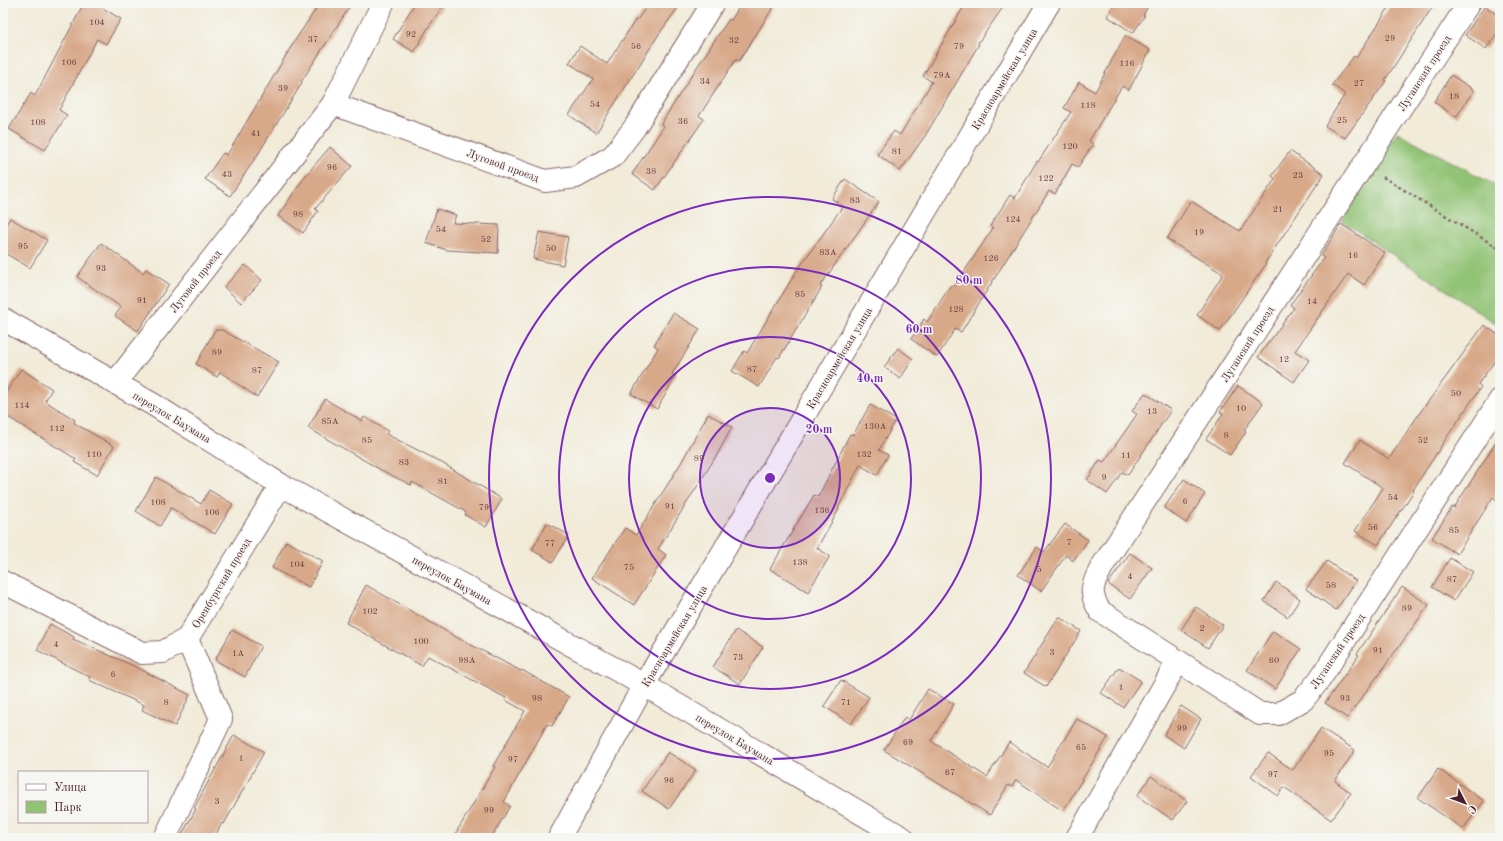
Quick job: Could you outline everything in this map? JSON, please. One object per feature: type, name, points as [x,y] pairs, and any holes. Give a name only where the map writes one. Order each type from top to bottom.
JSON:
[{"type":"street","name":"Луговой проезд","points":[[116,383],[333,104],[383,3]]},
{"type":"street","name":"Луговой проезд","points":[[333,104],[545,181],[576,177],[613,156],[635,128],[713,3]]},
{"type":"street","name":"Красноармейская улица","points":[[558,838],[644,685],[1049,3]]},
{"type":"street","name":"Луганский проезд","points":[[1469,3],[1103,565],[1093,583],[1092,599],[1100,612],[1260,714],[1278,714],[1303,700],[1320,679],[1500,400]]},
{"type":"street","name":"переулок Баумана","points":[[3,319],[116,383],[281,485],[644,685],[903,838]]},
{"type":"street","name":"Оренбургский проезд","points":[[165,838],[221,719],[187,639],[281,485]]},
{"type":"street","points":[[3,582],[142,653],[163,652],[187,639]]},
{"type":"street","points":[[1077,838],[1178,662]]},
{"type":"path","points":[[1364,165],[1500,249]]},
{"type":"green space","points":[[1397,132],[1500,188],[1500,326],[1342,221]]},
{"type":"building","points":[[84,3],[94,3],[121,19],[106,44],[97,39],[59,110],[67,115],[45,150],[9,129],[31,93],[35,96]]},
{"type":"building","points":[[320,3],[352,3],[301,82],[302,83],[258,154],[230,196],[205,179],[223,153],[227,155],[294,42]]},
{"type":"building","points":[[415,3],[445,3],[414,52],[393,39]]},
{"type":"building","points":[[649,3],[681,3],[659,34],[596,133],[569,115],[593,79],[569,63],[580,46],[607,64],[636,19],[637,20]]},
{"type":"building","points":[[742,3],[776,3],[739,61],[736,59],[699,116],[704,119],[655,190],[632,174],[664,126],[661,124],[699,64],[729,19],[731,20]]},
{"type":"building","points":[[966,3],[1006,3],[978,43],[979,44],[925,136],[900,171],[877,154],[894,131],[900,135],[932,82],[923,76]]},
{"type":"building","points":[[1116,3],[1150,3],[1143,15],[1145,15],[1133,33],[1107,16]]},
{"type":"building","points":[[1392,3],[1435,3],[1385,80],[1386,81],[1345,138],[1325,126],[1345,94],[1332,85],[1354,56],[1356,58]]},
{"type":"building","points":[[1485,6],[1500,17],[1500,29],[1486,49],[1465,35]]},
{"type":"building","points":[[1125,36],[1150,50],[1129,90],[1122,86],[1089,141],[1093,144],[1078,167],[1072,164],[1055,194],[1049,191],[961,332],[955,329],[937,357],[911,339],[924,319],[927,322],[951,285],[954,287],[993,228],[990,226],[1010,195],[1015,198],[1037,161],[1038,162],[1071,112],[1064,108],[1079,82],[1095,92]]},
{"type":"building","points":[[1451,75],[1474,90],[1456,117],[1434,102]]},
{"type":"building","points":[[330,147],[352,166],[315,209],[318,211],[303,233],[278,216],[306,175]]},
{"type":"building","points":[[1290,151],[1324,174],[1265,263],[1266,264],[1220,331],[1197,315],[1223,274],[1167,239],[1191,201],[1240,231],[1275,179],[1272,176]]},
{"type":"building","points":[[845,179],[879,202],[820,286],[822,287],[779,358],[777,357],[759,387],[732,371],[744,351],[747,353],[796,272],[843,206],[832,199]]},
{"type":"building","points":[[437,209],[456,215],[453,223],[499,225],[498,253],[447,250],[426,243]]},
{"type":"building","points":[[10,218],[47,240],[30,268],[3,252],[3,229]]},
{"type":"building","points":[[1341,224],[1385,253],[1364,285],[1348,274],[1295,351],[1309,360],[1294,382],[1258,357],[1294,308],[1290,305],[1324,258],[1321,256]]},
{"type":"building","points":[[539,232],[568,237],[563,265],[533,259]]},
{"type":"building","points":[[101,243],[143,273],[146,269],[169,284],[138,331],[115,316],[121,307],[77,277]]},
{"type":"building","points":[[245,265],[262,280],[241,303],[224,287]]},
{"type":"building","points":[[673,313],[700,329],[672,374],[676,376],[657,409],[631,394],[658,348],[654,345]]},
{"type":"building","points":[[1484,325],[1500,336],[1500,354],[1478,384],[1481,387],[1378,545],[1355,531],[1383,488],[1345,463],[1360,440],[1389,459],[1419,414]]},
{"type":"building","points":[[215,330],[222,330],[279,362],[257,397],[220,372],[217,377],[196,364]]},
{"type":"building","points":[[898,348],[913,359],[900,379],[884,367]]},
{"type":"building","points":[[21,369],[52,389],[45,401],[75,420],[74,423],[114,446],[97,475],[74,462],[76,459],[3,414],[3,397]]},
{"type":"building","points":[[1238,386],[1263,403],[1244,430],[1246,432],[1230,455],[1206,439],[1223,414],[1220,412]]},
{"type":"building","points":[[1145,393],[1171,410],[1128,475],[1122,472],[1107,494],[1087,480],[1100,460],[1104,462],[1137,414],[1132,411]]},
{"type":"building","points":[[325,399],[362,421],[364,417],[388,431],[386,434],[437,460],[502,499],[486,527],[465,515],[466,512],[412,482],[411,485],[381,470],[308,428]]},
{"type":"building","points":[[870,405],[896,420],[879,450],[888,455],[877,475],[860,465],[838,508],[839,509],[817,548],[830,556],[808,592],[770,569],[814,495],[818,497],[850,434],[853,435]]},
{"type":"building","points":[[708,414],[732,427],[718,453],[658,549],[666,555],[634,605],[592,578],[625,528],[636,535],[681,463]]},
{"type":"building","points":[[1500,436],[1500,502],[1493,497],[1457,554],[1432,538],[1452,507],[1454,508]]},
{"type":"building","points":[[156,477],[201,504],[209,490],[233,504],[215,534],[171,508],[160,526],[136,511]]},
{"type":"building","points":[[1184,479],[1205,494],[1186,523],[1164,508]]},
{"type":"building","points":[[547,523],[569,535],[553,562],[532,550]]},
{"type":"building","points":[[1065,524],[1088,540],[1073,561],[1066,555],[1041,591],[1018,575],[1037,547],[1044,552]]},
{"type":"building","points":[[286,541],[323,561],[309,587],[272,568]]},
{"type":"building","points":[[1130,553],[1152,568],[1130,599],[1108,584]]},
{"type":"building","points":[[1450,558],[1473,572],[1454,601],[1432,587]]},
{"type":"building","points":[[1327,561],[1356,581],[1336,610],[1306,589]]},
{"type":"building","points":[[1276,582],[1300,599],[1288,617],[1264,601]]},
{"type":"building","points":[[366,585],[454,636],[521,671],[522,670],[569,697],[552,726],[547,724],[504,802],[510,806],[491,838],[453,838],[495,767],[493,766],[525,711],[505,700],[506,698],[428,656],[422,666],[346,623]]},
{"type":"building","points":[[1402,587],[1429,605],[1347,718],[1325,703],[1359,655],[1357,654]]},
{"type":"building","points":[[1196,607],[1223,625],[1208,648],[1181,630]]},
{"type":"building","points":[[1059,617],[1081,631],[1046,687],[1024,673]]},
{"type":"building","points":[[50,624],[74,637],[73,639],[138,668],[190,695],[175,726],[142,710],[144,705],[89,680],[90,677],[37,650]]},
{"type":"building","points":[[232,630],[261,646],[245,677],[215,660]]},
{"type":"building","points":[[736,630],[763,647],[740,684],[713,667]]},
{"type":"building","points":[[1273,631],[1301,649],[1275,689],[1247,670]]},
{"type":"building","points":[[1119,667],[1141,681],[1123,707],[1101,693]]},
{"type":"building","points":[[841,680],[869,697],[851,724],[824,706]]},
{"type":"building","points":[[928,689],[954,704],[931,741],[987,777],[1009,742],[1047,767],[1077,719],[1108,737],[1063,811],[1016,780],[1012,787],[1008,785],[990,815],[884,750],[905,717],[909,720]]},
{"type":"building","points":[[1181,706],[1201,719],[1184,748],[1164,735]]},
{"type":"building","points":[[1321,728],[1355,750],[1335,781],[1351,793],[1331,820],[1284,787],[1278,796],[1251,776],[1268,753],[1293,770]]},
{"type":"building","points":[[234,735],[264,752],[224,824],[222,823],[214,838],[180,838],[196,809],[194,808]]},
{"type":"building","points":[[668,752],[696,770],[669,809],[642,791]]},
{"type":"building","points":[[1438,769],[1484,801],[1463,829],[1418,798]]},
{"type":"building","points":[[1151,776],[1187,801],[1173,820],[1137,796]]}]
